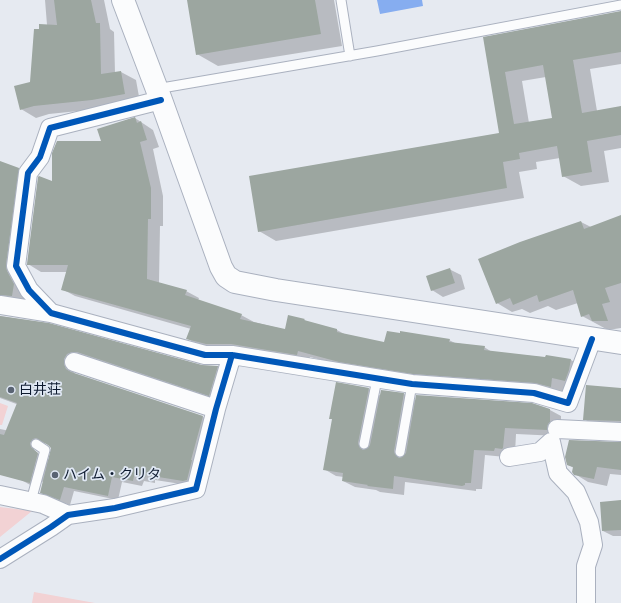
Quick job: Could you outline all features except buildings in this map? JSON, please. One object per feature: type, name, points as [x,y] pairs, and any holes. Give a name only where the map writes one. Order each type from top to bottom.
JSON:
[{"type":"street","points":[[123,0],[221,267],[226,276],[235,282],[621,343]]},
{"type":"street","points":[[51,313],[29,290],[16,266],[28,173],[40,157],[50,128],[159,95]]},
{"type":"street","points":[[0,305],[51,313],[205,355],[232,355],[412,384],[534,393],[568,403]]},
{"type":"street","points":[[510,457],[540,452],[554,435],[568,403],[592,339]]},
{"type":"street","points":[[0,559],[68,515],[115,508],[196,489],[216,409],[232,355]]},
{"type":"street","points":[[74,362],[216,409]]},
{"type":"street","points":[[554,435],[621,432]]},
{"type":"street","points":[[554,435],[558,473],[576,492],[589,522],[593,545],[586,566],[586,603]]},
{"type":"street","points":[[0,495],[43,504],[68,515]]},
{"type":"lane","points":[[341,0],[350,56]]},
{"type":"lane","points":[[159,95],[350,56],[621,5]]},
{"type":"lane","points":[[364,444],[377,378]]},
{"type":"lane","points":[[400,452],[412,384]]},
{"type":"lane","points":[[31,501],[45,450],[36,444]]},
{"type":"shaded area","points":[[0,403],[8,406],[2,425],[0,425]]},
{"type":"shaded area","points":[[0,507],[32,511],[0,537]]},
{"type":"shaded area","points":[[34,592],[95,603],[32,603]]},
{"type":"water","points":[[377,0],[422,0],[423,6],[380,14]]},
{"type":"cycle path","points":[[161,100],[50,128],[40,157],[28,173],[16,266],[29,290],[51,313],[205,355],[232,355],[412,384],[534,393],[568,403],[592,339]]},
{"type":"cycle path","points":[[0,559],[68,515],[115,508],[196,489],[216,409],[232,355]]},
{"type":"place","name":"白井荘","points":[[11,390]]},
{"type":"place","name":"ハイム・クリタ","points":[[55,475]]}]
